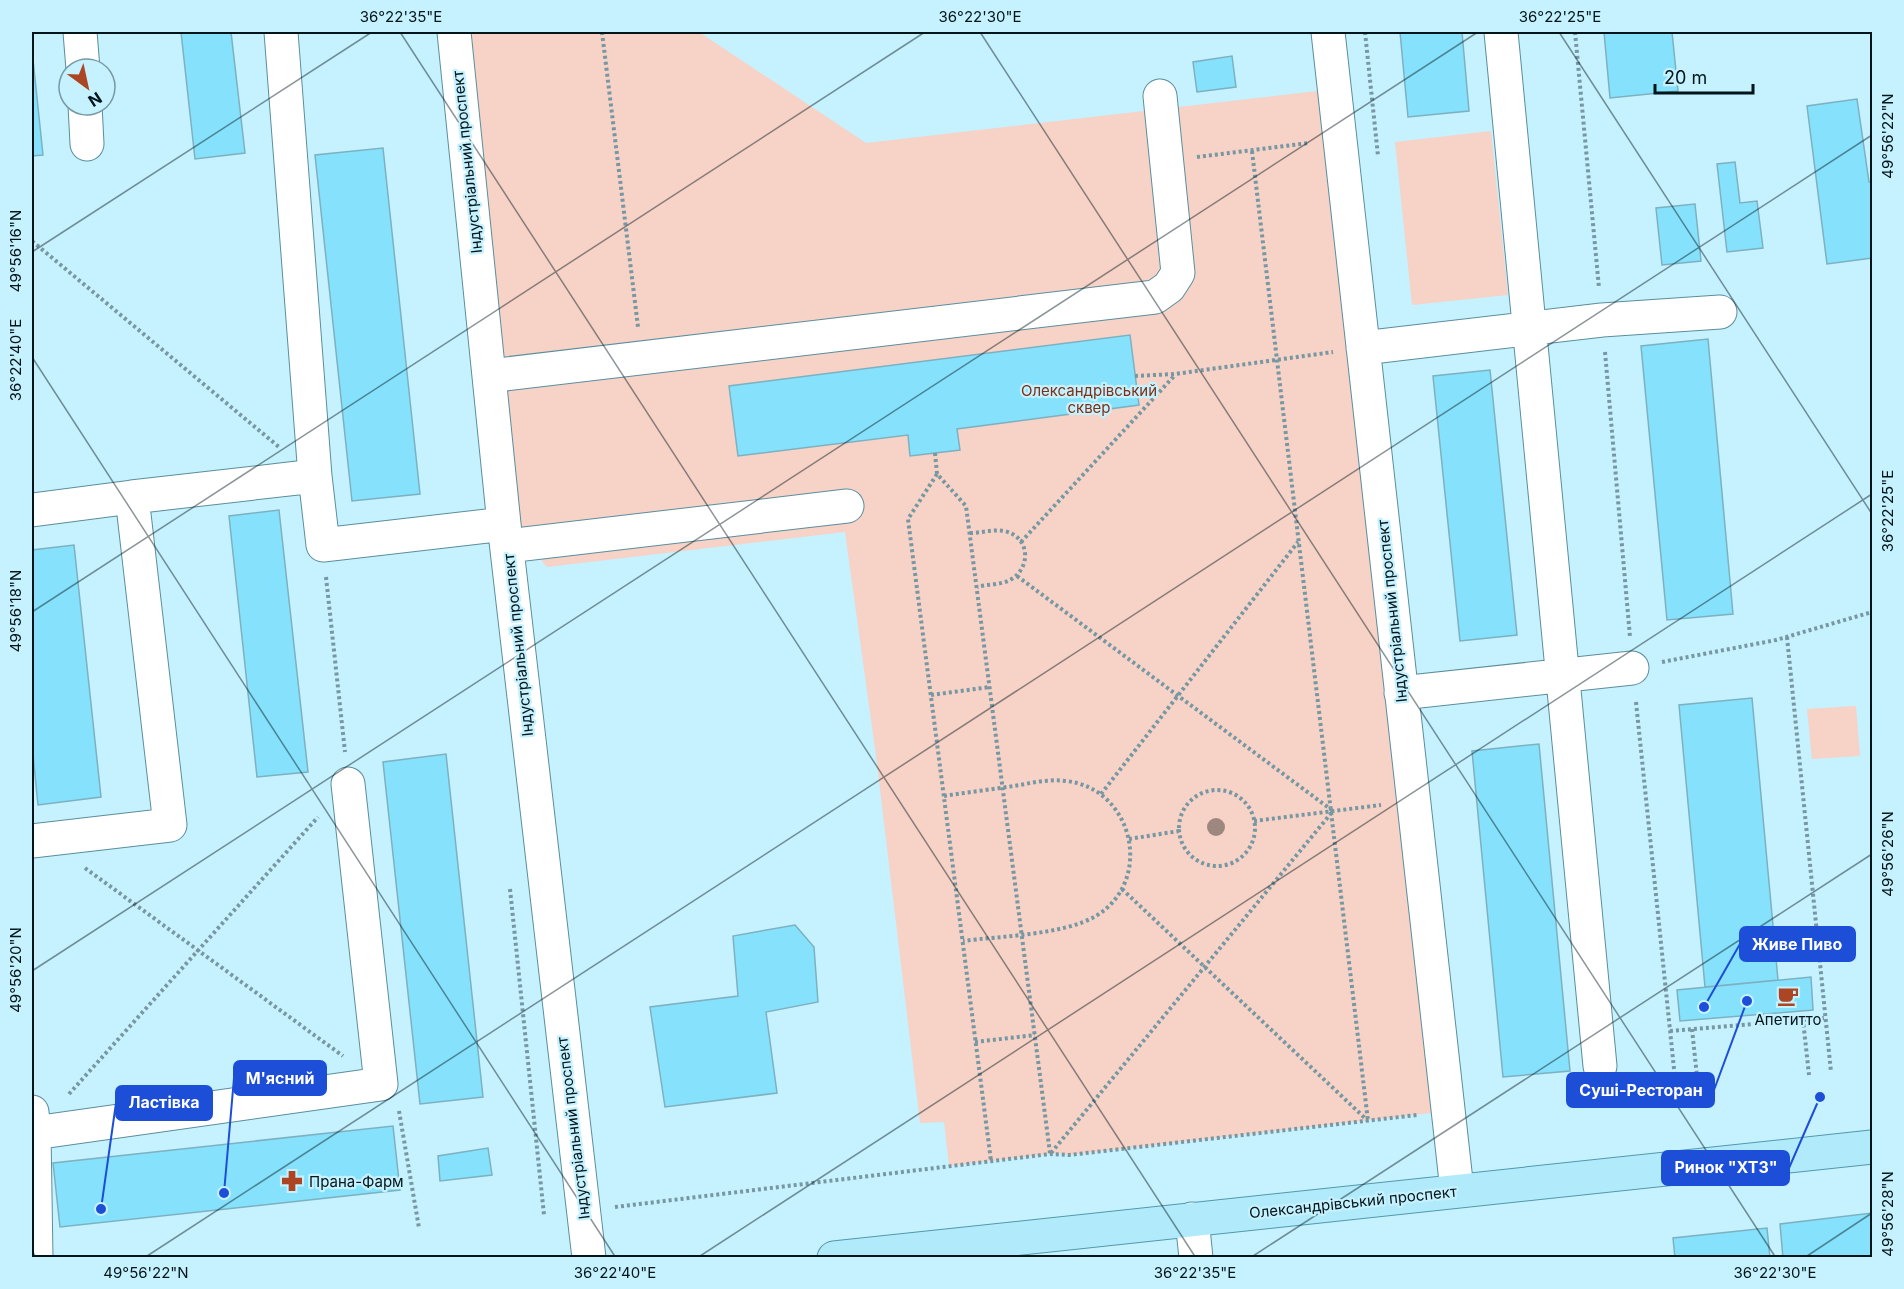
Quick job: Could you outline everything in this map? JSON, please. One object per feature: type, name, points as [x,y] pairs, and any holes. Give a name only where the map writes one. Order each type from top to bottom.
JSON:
[{"type":"main road","name":"Олександрівський проспект","points":[[834,1257],[1872,1147]]},
{"type":"street","points":[[80,32],[82,57]]},
{"type":"street","points":[[281,32],[315,476],[323,545],[506,535],[847,506]]},
{"type":"street","name":"Індустріальний проспект","points":[[454,32],[506,535],[589,1257]]},
{"type":"street","name":"Індустріальний проспект","points":[[1328,32],[1457,1191]]},
{"type":"street","points":[[1501,32],[1600,1066]]},
{"type":"street","points":[[489,376],[1155,297],[1169,287],[1178,273],[1160,96]]},
{"type":"street","points":[[86,117],[87,144]]},
{"type":"street","points":[[1363,348],[1602,320],[1720,312]]},
{"type":"street","points":[[32,510],[315,476]]},
{"type":"street","points":[[38,840],[170,825],[132,497]]},
{"type":"street","points":[[1401,693],[1632,668]]},
{"type":"street","points":[[36,1257],[33,1122],[381,1084],[348,783]]},
{"type":"street","points":[[1192,1219],[1196,1257]]},
{"type":"path","points":[[602,32],[641,358]]},
{"type":"path","points":[[1575,32],[1632,668],[1676,1088]]},
{"type":"path","points":[[1167,161],[1340,139]]},
{"type":"path","points":[[1252,151],[1368,1121]]},
{"type":"path","points":[[32,241],[315,476]]},
{"type":"path","points":[[1135,376],[1175,374],[1363,348]]},
{"type":"path","points":[[1021,542],[1175,374]]},
{"type":"path","points":[[935,453],[937,474],[966,506],[1050,1154]]},
{"type":"path","points":[[937,474],[909,519],[991,1161]]},
{"type":"path","points":[[970,533],[1002,531],[1012,534],[1025,547],[1027,558],[1017,576],[1007,582],[977,587]]},
{"type":"path","points":[[1101,794],[1298,542]]},
{"type":"path","points":[[33,1122],[198,950],[348,783],[323,545]]},
{"type":"path","points":[[1017,576],[1334,811]]},
{"type":"path","points":[[1632,668],[1787,637],[1872,612]]},
{"type":"path","points":[[1787,637],[1831,1072]]},
{"type":"path","points":[[931,695],[990,687]]},
{"type":"path","points":[[944,796],[1051,780],[1080,783],[1101,794],[1110,802],[1121,818],[1129,839],[1129,871],[1122,889],[1111,904],[1085,921],[1059,929],[963,941]]},
{"type":"path","points":[[1216,790],[1228,792],[1240,798],[1248,806],[1254,821],[1253,842],[1246,853],[1236,861],[1224,866],[1211,866],[1194,858],[1182,844],[1179,831],[1180,819],[1185,807],[1204,792],[1216,790]]},
{"type":"path","points":[[1254,821],[1413,801]]},
{"type":"path","points":[[1050,1154],[1334,811]]},
{"type":"path","points":[[1129,839],[1179,831]]},
{"type":"path","points":[[38,840],[198,950],[381,1084],[395,1091],[419,1228]]},
{"type":"path","points":[[1122,889],[1368,1121]]},
{"type":"path","points":[[1670,1031],[1824,1018]]},
{"type":"path","points":[[1803,1020],[1809,1075]]},
{"type":"path","points":[[1692,1029],[1698,1086]]},
{"type":"path","points":[[975,1042],[1035,1035]]},
{"type":"path","points":[[583,1211],[1050,1154],[1081,1154],[1448,1112]]},
{"type":"green space","name":"Олександрівський сквер","points":[[463,32],[699,32],[866,143],[1334,89],[1448,1111],[1069,1155],[1057,1153],[949,1166],[944,1122],[920,1123],[876,756],[845,532],[547,567],[518,533]]},
{"type":"green space","points":[[1491,131],[1508,295],[1412,305],[1395,142]]},
{"type":"green space","points":[[1856,706],[1860,756],[1812,759],[1807,709]]},
{"type":"building","points":[[181,32],[231,32],[245,153],[195,159]]},
{"type":"building","points":[[1400,32],[1462,32],[1469,111],[1408,117]]},
{"type":"building","points":[[1604,32],[1672,32],[1678,91],[1610,98]]},
{"type":"building","points":[[32,50],[43,155],[32,156]]},
{"type":"building","points":[[1232,56],[1236,87],[1197,92],[1193,62]]},
{"type":"building","points":[[1857,99],[1869,182],[1872,182],[1872,258],[1827,264],[1807,106]]},
{"type":"building","points":[[383,148],[420,494],[352,501],[315,155]]},
{"type":"building","points":[[1735,162],[1740,203],[1757,201],[1763,248],[1727,252],[1717,164]]},
{"type":"building","points":[[1695,204],[1701,261],[1662,265],[1656,208]]},
{"type":"building","points":[[1130,335],[1139,405],[957,429],[960,450],[910,456],[908,435],[738,456],[729,386]]},
{"type":"building","points":[[1708,339],[1733,614],[1667,620],[1641,346]]},
{"type":"building","points":[[1490,370],[1517,635],[1460,641],[1433,376]]},
{"type":"building","points":[[279,510],[308,772],[257,777],[229,516]]},
{"type":"building","points":[[74,545],[101,797],[38,805],[32,745],[32,550]]},
{"type":"building","points":[[1752,698],[1778,980],[1705,987],[1679,705]]},
{"type":"building","points":[[1539,744],[1570,1071],[1503,1077],[1472,751]]},
{"type":"building","points":[[446,754],[483,1097],[420,1104],[383,762]]},
{"type":"building","points":[[795,925],[814,947],[818,1002],[766,1012],[777,1093],[665,1107],[650,1007],[738,996],[733,936]]},
{"type":"building","points":[[1811,977],[1813,1010],[1680,1021],[1677,990]]},
{"type":"building","points":[[393,1126],[400,1190],[60,1227],[53,1163]]},
{"type":"building","points":[[488,1148],[492,1175],[440,1181],[438,1156]]},
{"type":"building","points":[[1872,1213],[1872,1258],[1783,1258],[1780,1224]]},
{"type":"building","points":[[1767,1228],[1770,1258],[1675,1258],[1673,1238]]},
{"type":"place","name":"Апетитто","points":[[1788,996]]},
{"type":"place","name":"Суші-Ресторан","points":[[1747,1001]]},
{"type":"place","name":"Живе Пиво","points":[[1704,1007]]},
{"type":"place","name":"Ринок \"ХТЗ\"","points":[[1820,1097]]},
{"type":"place","name":"Прана-Фарм","points":[[292,1181]]},
{"type":"place","name":"М'ясний","points":[[224,1193]]},
{"type":"place","name":"Ластівка","points":[[101,1209]]}]
